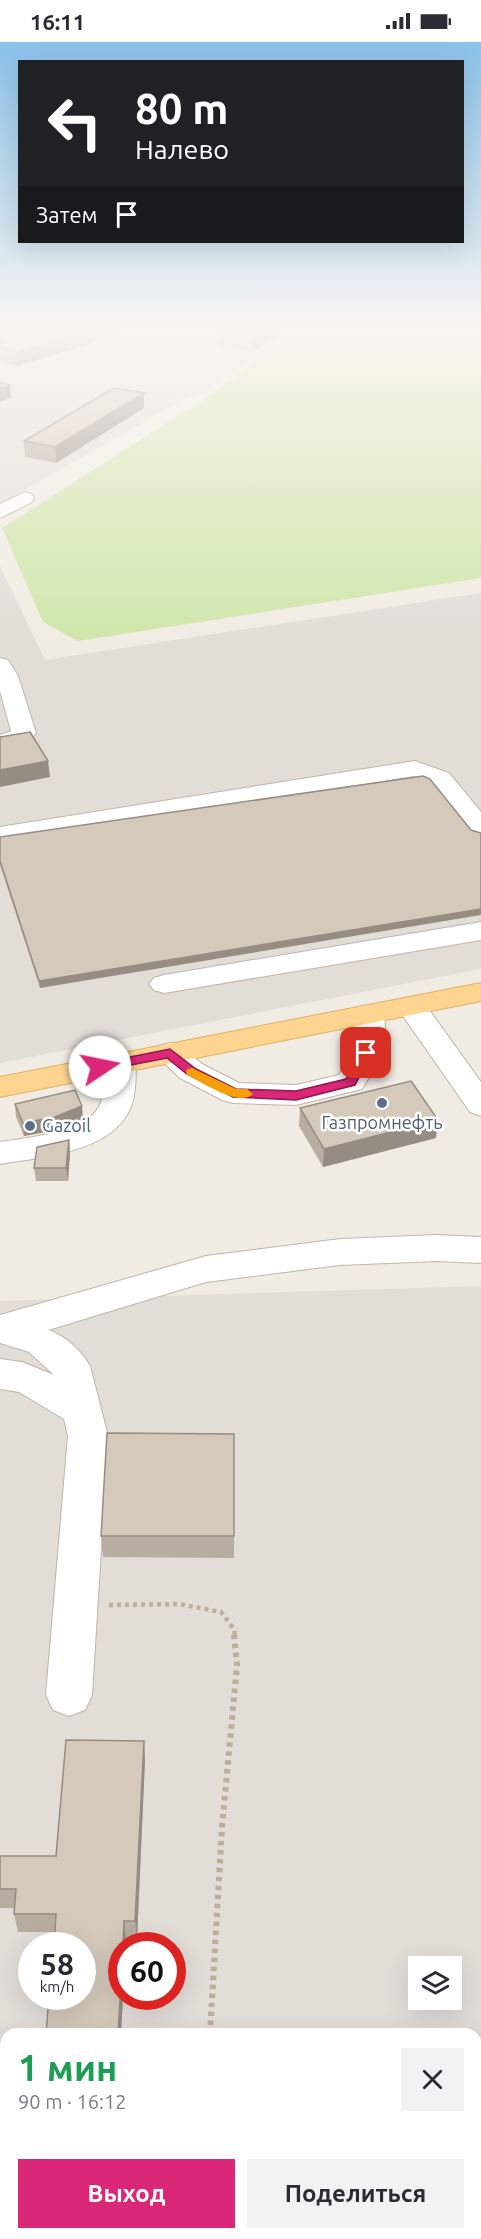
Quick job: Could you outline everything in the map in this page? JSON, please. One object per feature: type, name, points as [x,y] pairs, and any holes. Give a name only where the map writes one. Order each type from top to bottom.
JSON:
[{"type":"main road","points":[[0,1087],[481,992]]},
{"type":"street","points":[[0,512],[17,494]]},
{"type":"street","points":[[0,665],[7,676],[24,733],[19,737],[0,742]]},
{"type":"street","points":[[0,835],[415,768],[440,778],[481,829]]},
{"type":"street","points":[[0,819],[80,823]]},
{"type":"street","points":[[164,984],[481,931]]},
{"type":"street","points":[[411,1006],[481,1105]]},
{"type":"street","points":[[170,1053],[191,1071],[233,1093],[296,1095],[351,1082],[366,1053],[369,1014]]},
{"type":"street","points":[[0,1152],[90,1134],[111,1114],[119,1094],[120,1063]]},
{"type":"street","points":[[2,1329],[206,1269],[340,1252],[436,1248],[481,1250]]},
{"type":"street","points":[[2,1329],[42,1342],[71,1366],[88,1436],[69,1695]]},
{"type":"street","points":[[0,1374],[9,1374],[42,1386],[82,1411]]},
{"type":"path","points":[[75,1605],[179,1604],[221,1612],[234,1629],[237,1665],[222,1827],[210,2028]]},
{"type":"shaded area","points":[[0,435],[122,435],[0,504]]},
{"type":"shaded area","points":[[0,566],[45,660],[481,593],[481,969],[0,1063]]},
{"type":"shaded area","points":[[481,1286],[481,2028],[0,2028],[0,1301]]},
{"type":"green space","points":[[149,435],[481,435],[481,578],[78,641],[43,622],[2,528]]},
{"type":"building","points":[[35,435],[76,435],[55,447],[24,441]]},
{"type":"building","points":[[30,732],[48,761],[0,770],[0,737]]},
{"type":"building","points":[[423,776],[430,779],[471,830],[481,833],[481,909],[39,981],[0,861],[0,837]]},
{"type":"building","points":[[411,1081],[438,1120],[324,1149],[300,1108]]},
{"type":"building","points":[[75,1090],[82,1106],[55,1117],[23,1123],[15,1104]]},
{"type":"building","points":[[69,1140],[66,1168],[34,1168],[37,1147]]},
{"type":"building","points":[[107,1433],[234,1434],[234,1536],[101,1536]]},
{"type":"building","points":[[66,1740],[144,1741],[135,1921],[124,1921],[124,1932],[108,1932],[108,2010],[119,2010],[118,2028],[46,2028],[48,2010],[96,2010],[96,1932],[55,1932],[56,1914],[14,1914],[16,1889],[0,1889],[0,1856],[56,1856]]},
{"type":"slow traffic","points":[[192,1072],[233,1093],[247,1094]]},
{"type":"place","name":"Газпромнефть","points":[[382,1103]]},
{"type":"place","name":"Gazoil","points":[[30,1126]]},
{"type":"route","points":[[100,1067],[170,1053],[191,1071],[233,1093],[296,1095],[351,1082],[366,1053]]}]
